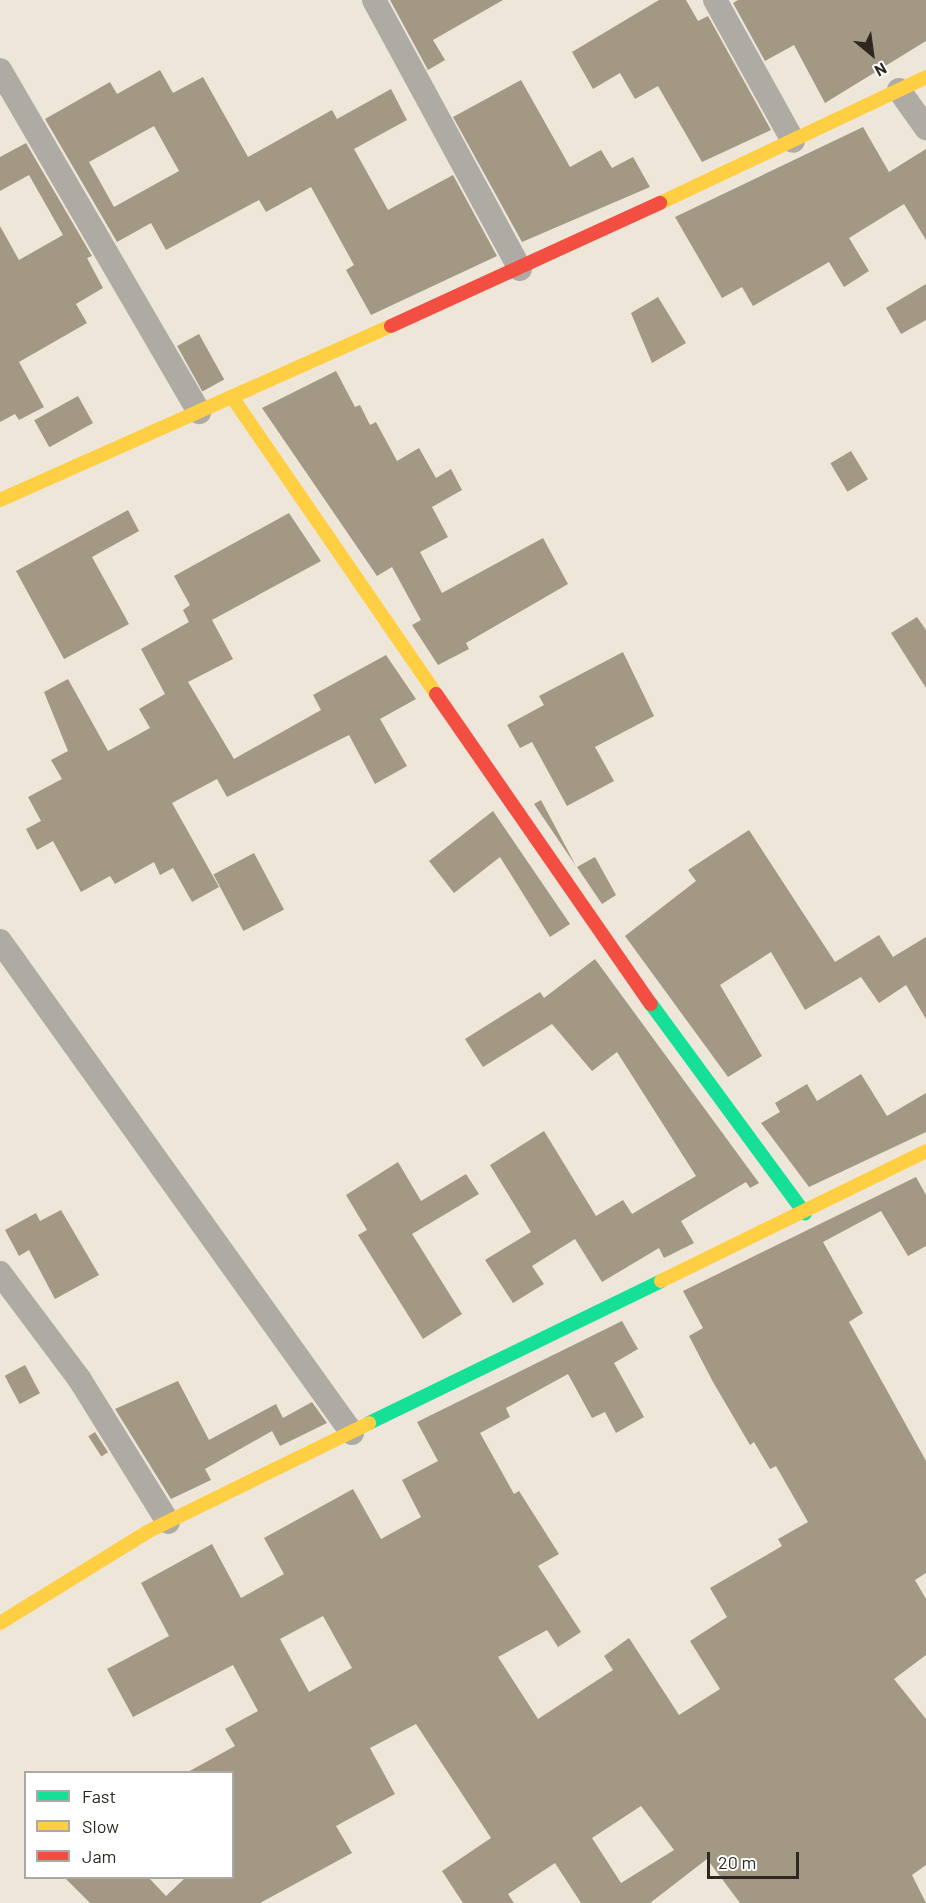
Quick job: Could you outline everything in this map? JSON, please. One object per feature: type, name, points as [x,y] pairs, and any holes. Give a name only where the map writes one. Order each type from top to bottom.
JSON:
[{"type":"street","points":[[374,0],[520,269]]},
{"type":"street","points":[[715,0],[793,141]]},
{"type":"street","points":[[0,70],[199,412]]},
{"type":"street","points":[[0,500],[520,269],[926,77]]},
{"type":"street","points":[[899,90],[926,128]]},
{"type":"street","points":[[232,397],[595,927],[805,1214]]},
{"type":"street","points":[[0,941],[352,1432]]},
{"type":"street","points":[[0,1623],[168,1522],[805,1214],[926,1151]]},
{"type":"street","points":[[0,1273],[80,1380],[168,1522]]},
{"type":"building","points":[[390,0],[503,0],[433,40],[445,60],[428,70]]},
{"type":"building","points":[[659,0],[686,0],[698,21],[708,16],[771,130],[702,162],[658,86],[635,99],[620,73],[593,89],[572,52]]},
{"type":"building","points":[[738,0],[926,0],[926,41],[825,103],[794,45],[765,61],[733,3]]},
{"type":"building","points":[[160,70],[173,93],[203,77],[248,157],[332,110],[337,119],[391,89],[407,120],[354,149],[388,210],[453,175],[497,256],[371,315],[346,270],[354,265],[311,187],[266,212],[259,200],[166,250],[151,223],[117,242],[45,119],[110,82],[117,94]],"holes":[[[154,126],[179,171],[114,207],[89,162]]]},
{"type":"building","points":[[521,80],[570,167],[601,150],[612,168],[633,157],[650,187],[522,242],[453,117]]},
{"type":"building","points":[[863,127],[889,172],[926,149],[926,240],[904,204],[849,238],[869,271],[844,287],[829,262],[753,306],[742,287],[722,298],[675,217]]},
{"type":"building","points":[[26,143],[92,256],[87,258],[103,288],[76,304],[87,323],[19,362],[44,407],[19,420],[15,414],[0,422],[0,226],[19,260],[63,235],[29,175],[0,191],[0,157]]},
{"type":"building","points":[[926,284],[926,320],[901,334],[886,308]]},
{"type":"building","points":[[658,297],[686,343],[652,363],[631,313]]},
{"type":"building","points":[[199,334],[224,379],[202,392],[177,346]]},
{"type":"building","points":[[336,371],[355,407],[360,405],[370,425],[376,422],[397,461],[419,448],[436,478],[451,469],[462,490],[432,507],[448,537],[420,552],[442,593],[543,538],[568,584],[466,643],[469,649],[438,665],[412,625],[421,620],[392,567],[377,576],[262,408]]},
{"type":"building","points":[[78,396],[93,423],[49,447],[34,420]]},
{"type":"building","points":[[851,451],[868,479],[847,492],[830,463]]},
{"type":"building","points":[[128,510],[139,531],[92,557],[129,624],[64,659],[16,571]]},
{"type":"building","points":[[289,513],[321,561],[212,620],[233,659],[188,682],[234,759],[321,710],[313,695],[386,655],[416,699],[380,719],[407,766],[375,784],[349,735],[227,797],[217,779],[172,803],[219,887],[192,902],[173,868],[160,875],[154,862],[115,884],[110,876],[81,892],[53,841],[37,850],[26,829],[41,821],[28,797],[62,779],[51,760],[68,751],[44,692],[68,679],[108,751],[150,728],[139,709],[165,694],[141,649],[189,622],[183,610],[190,605],[174,576]]},
{"type":"building","points":[[917,617],[926,630],[926,688],[891,633]]},
{"type":"building","points":[[623,652],[654,716],[595,747],[614,781],[567,806],[532,742],[520,748],[507,725],[544,705],[539,696]]},
{"type":"building","points":[[541,800],[576,866],[534,804]]},
{"type":"building","points":[[493,811],[570,924],[550,937],[500,857],[454,893],[429,861]]},
{"type":"building","points":[[749,830],[835,962],[879,935],[893,957],[926,937],[926,1019],[906,985],[879,1003],[861,977],[805,1010],[771,952],[720,985],[762,1056],[728,1077],[625,936],[696,881],[688,870]]},
{"type":"building","points":[[254,853],[284,910],[243,931],[213,875]]},
{"type":"building","points":[[595,857],[616,895],[602,904],[577,867]]},
{"type":"building","points":[[595,959],[759,1183],[750,1188],[746,1182],[681,1221],[694,1243],[664,1258],[659,1248],[602,1282],[575,1239],[532,1266],[544,1284],[513,1303],[485,1260],[531,1232],[490,1165],[544,1131],[596,1216],[623,1200],[632,1214],[696,1176],[617,1052],[592,1071],[552,1024],[483,1067],[465,1039],[540,992],[544,998]]},
{"type":"building","points":[[861,1074],[887,1116],[926,1093],[926,1132],[809,1187],[761,1123],[780,1112],[775,1103],[807,1084],[817,1101]]},
{"type":"building","points":[[398,1162],[421,1201],[466,1174],[479,1194],[412,1234],[462,1314],[423,1339],[358,1235],[367,1230],[346,1195]]},
{"type":"building","points":[[916,1177],[926,1195],[926,1246],[908,1256],[881,1211],[823,1242],[863,1313],[849,1322],[926,1461],[926,1573],[915,1580],[926,1599],[926,1655],[894,1679],[926,1719],[926,1865],[912,1875],[926,1903],[740,1903],[707,1859],[650,1903],[581,1903],[555,1863],[508,1894],[514,1903],[463,1903],[442,1871],[491,1838],[416,1724],[370,1748],[395,1794],[336,1826],[352,1853],[260,1903],[90,1903],[66,1879],[150,1879],[166,1896],[184,1879],[234,1879],[234,1771],[190,1771],[235,1746],[225,1729],[258,1711],[233,1665],[133,1717],[107,1669],[169,1636],[141,1583],[212,1544],[241,1598],[284,1574],[264,1538],[353,1489],[381,1539],[421,1517],[402,1480],[438,1461],[417,1422],[622,1321],[638,1349],[614,1363],[644,1417],[616,1433],[605,1412],[592,1418],[568,1374],[506,1408],[510,1417],[480,1433],[514,1494],[519,1491],[559,1554],[538,1566],[581,1632],[558,1647],[547,1630],[498,1657],[538,1719],[613,1670],[604,1656],[629,1638],[679,1715],[720,1689],[690,1641],[727,1617],[710,1588],[782,1546],[778,1539],[808,1522],[776,1466],[770,1469],[754,1442],[750,1445],[713,1382],[689,1336],[703,1328],[683,1291]],"holes":[[[323,1616],[352,1668],[309,1692],[280,1639]],[[641,1806],[674,1850],[621,1883],[592,1838]]]},
{"type":"building","points":[[61,1210],[99,1275],[55,1299],[29,1250],[19,1256],[5,1230],[36,1213],[40,1221]]},
{"type":"building","points":[[25,1365],[40,1393],[20,1404],[5,1376]]},
{"type":"building","points":[[178,1381],[209,1440],[276,1404],[283,1418],[312,1402],[327,1423],[280,1446],[272,1431],[205,1469],[211,1480],[171,1499],[115,1409]]},
{"type":"building","points":[[95,1432],[108,1452],[101,1456],[88,1436]]},
{"type":"traffic: fast","points":[[651,1004],[805,1214]]},
{"type":"traffic: fast","points":[[369,1423],[661,1281]]},
{"type":"traffic: slow","points":[[660,203],[926,77]]},
{"type":"traffic: slow","points":[[0,500],[391,326]]},
{"type":"traffic: slow","points":[[232,397],[436,694]]},
{"type":"traffic: slow","points":[[661,1281],[926,1151]]},
{"type":"traffic: slow","points":[[0,1623],[149,1531],[369,1423]]},
{"type":"traffic: jam","points":[[391,326],[660,203]]},
{"type":"traffic: jam","points":[[436,694],[651,1004]]}]
